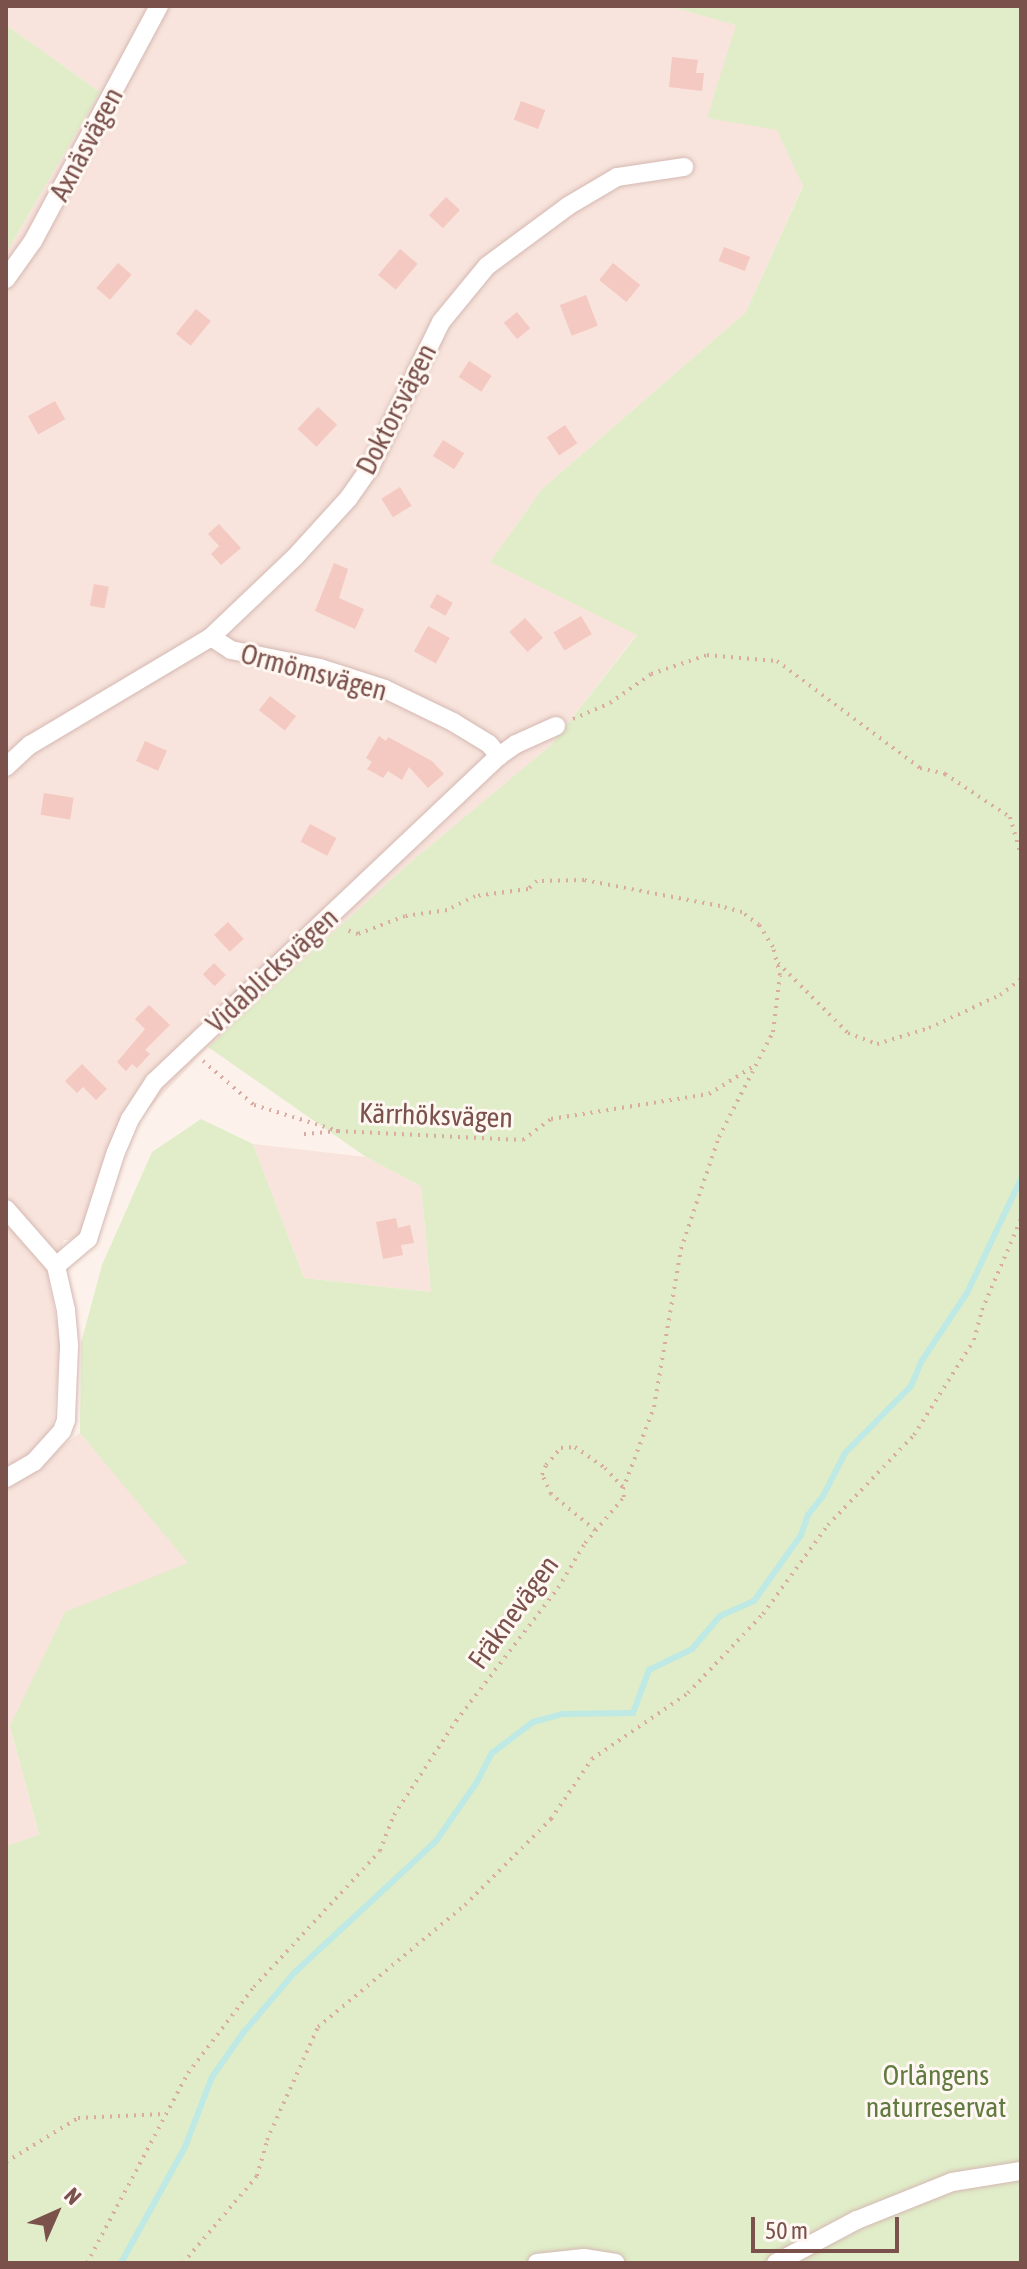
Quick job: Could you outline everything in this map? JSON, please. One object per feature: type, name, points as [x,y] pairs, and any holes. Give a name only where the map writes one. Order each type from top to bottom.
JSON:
[{"type":"street","name":"Axnäsvägen","points":[[6,279],[33,241],[159,6]]},
{"type":"street","name":"Doktorsvägen","points":[[6,767],[30,745],[211,637],[295,557],[348,499],[392,426],[441,322],[478,275],[536,228],[617,177],[684,167]]},
{"type":"street","name":"Ormömsvägen","points":[[211,637],[231,650],[320,668],[385,689],[453,722],[489,744],[499,756]]},
{"type":"street","name":"Vidablicksvägen","points":[[56,1266],[88,1239],[116,1152],[140,1102],[189,1049],[499,756],[556,726]]},
{"type":"street","points":[[6,1209],[56,1266],[66,1310],[66,1420],[48,1450],[6,1478]]},
{"type":"street","points":[[776,2263],[857,2220],[952,2182],[1021,2171]]},
{"type":"street","points":[[537,2263],[584,2258],[616,2263]]},
{"type":"path","points":[[556,726],[610,703],[651,674],[707,655],[777,661],[920,768],[945,774],[1010,817],[1021,855]]},
{"type":"path","points":[[323,922],[358,934],[405,916],[447,910],[475,896],[528,889],[537,881],[584,880],[742,912],[759,925],[773,947],[778,963],[848,1033],[877,1044],[929,1028],[1000,995],[1021,979]]},
{"type":"path","name":"Fräknevägen","points":[[87,2263],[188,2073],[254,1987],[380,1851],[394,1815],[456,1721],[558,1588],[595,1530],[624,1497],[623,1489],[654,1407],[681,1249],[719,1137],[773,1032],[779,992],[778,963]]},
{"type":"path","name":"Kärrhöksvägen","points":[[189,1049],[254,1105],[338,1131]]},
{"type":"path","name":"Kärrhöksvägen","points":[[302,1134],[338,1131],[523,1140],[551,1119],[709,1094],[755,1065]]},
{"type":"path","points":[[183,2263],[257,2176],[267,2140],[318,2027],[465,1905],[551,1819],[592,1759],[688,1693],[763,1614],[828,1525],[914,1435],[974,1340],[982,1310],[1021,1219]]},
{"type":"path","points":[[595,1530],[551,1494],[542,1475],[546,1465],[561,1448],[575,1447],[621,1481],[623,1489]]},
{"type":"path","points":[[6,2162],[78,2118],[164,2114]]},
{"type":"shaded area","points":[[6,6],[668,6],[737,25],[803,185],[746,312],[542,489],[490,562],[637,634],[550,746],[406,866],[208,1047],[137,1121],[93,1240],[64,1240],[49,1284],[61,1343],[52,1430],[36,1454],[6,1467],[6,253],[100,92],[6,25]]},
{"type":"shaded area","points":[[253,1144],[366,1157],[421,1186],[431,1292],[304,1278]]},
{"type":"shaded area","points":[[80,1433],[189,1563],[10,1726],[39,1836],[6,1846],[6,1487]]},
{"type":"green space","name":"Orlångens naturreservat","points":[[668,6],[1021,6],[1021,2263],[6,2263],[6,1846],[39,1835],[10,1726],[65,1612],[188,1563],[80,1433],[81,1343],[102,1265],[152,1152],[201,1119],[253,1144],[304,1278],[431,1292],[421,1186],[366,1157],[208,1047],[406,866],[550,746],[637,635],[490,562],[542,489],[746,312],[803,186],[777,130],[707,118],[736,25]]},
{"type":"green space","points":[[6,25],[100,92],[6,253]]},
{"type":"building","points":[[672,57],[698,60],[696,73],[704,73],[702,91],[669,87]]},
{"type":"building","points":[[521,101],[545,110],[538,129],[514,120]]},
{"type":"building","points":[[446,197],[460,210],[443,228],[429,215]]},
{"type":"building","points":[[724,247],[750,257],[745,271],[719,261]]},
{"type":"building","points":[[400,249],[418,264],[396,290],[378,275]]},
{"type":"building","points":[[118,263],[132,275],[110,300],[96,288]]},
{"type":"building","points":[[613,263],[640,285],[626,302],[599,280]]},
{"type":"building","points":[[586,295],[598,326],[572,336],[560,305]]},
{"type":"building","points":[[196,309],[211,321],[191,346],[176,334]]},
{"type":"building","points":[[517,312],[530,328],[517,339],[504,323]]},
{"type":"building","points":[[469,361],[492,376],[481,392],[459,377]]},
{"type":"building","points":[[55,401],[65,419],[38,434],[28,416]]},
{"type":"building","points":[[318,407],[337,425],[317,447],[298,429]]},
{"type":"building","points":[[565,425],[577,443],[559,456],[547,437]]},
{"type":"building","points":[[443,440],[464,453],[454,469],[433,456]]},
{"type":"building","points":[[400,487],[412,506],[393,517],[381,499]]},
{"type":"building","points":[[219,524],[241,548],[221,565],[211,554],[219,546],[208,534]]},
{"type":"building","points":[[334,563],[348,569],[339,598],[364,609],[355,629],[315,611]]},
{"type":"building","points":[[94,584],[109,587],[105,608],[90,606]]},
{"type":"building","points":[[437,594],[453,603],[445,616],[430,607]]},
{"type":"building","points":[[581,616],[592,634],[564,650],[554,632]]},
{"type":"building","points":[[525,618],[543,638],[527,652],[509,632]]},
{"type":"building","points":[[428,626],[450,638],[436,663],[414,651]]},
{"type":"building","points":[[270,696],[296,716],[285,731],[259,710]]},
{"type":"building","points":[[379,736],[386,741],[388,737],[432,761],[444,774],[428,788],[409,767],[402,780],[388,771],[383,778],[367,769],[372,762],[366,758]]},
{"type":"building","points":[[145,741],[167,751],[158,771],[136,761]]},
{"type":"building","points":[[44,793],[74,798],[70,819],[41,815]]},
{"type":"building","points":[[310,824],[336,838],[327,856],[301,842]]},
{"type":"building","points":[[228,922],[244,939],[230,952],[214,935]]},
{"type":"building","points":[[214,963],[226,975],[215,986],[203,974]]},
{"type":"building","points":[[149,1005],[170,1025],[145,1050],[150,1054],[137,1068],[132,1064],[126,1071],[117,1062],[145,1029],[135,1019]]},
{"type":"building","points":[[82,1064],[107,1089],[96,1100],[83,1087],[77,1093],[65,1081]]},
{"type":"building","points":[[396,1218],[398,1228],[410,1225],[414,1243],[401,1245],[403,1255],[383,1259],[376,1222]]},
{"type":"waterway","points":[[121,2263],[185,2147],[212,2077],[243,2033],[294,1973],[436,1841],[477,1782],[492,1753],[533,1722],[563,1714],[633,1713],[649,1670],[692,1649],[720,1616],[754,1601],[801,1535],[808,1515],[823,1496],[845,1453],[911,1386],[921,1362],[967,1293],[1021,1179]]}]
